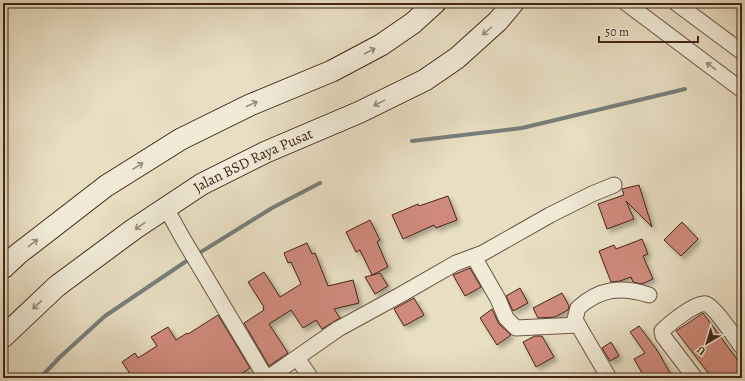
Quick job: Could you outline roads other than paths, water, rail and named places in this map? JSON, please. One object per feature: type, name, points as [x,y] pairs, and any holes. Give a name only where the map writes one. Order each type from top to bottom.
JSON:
[{"type":"main road","points":[[3,268],[18,254],[106,186],[181,139],[250,105],[332,71],[381,45],[413,23],[435,3]]},
{"type":"main road","name":"Jalan BSD Raya Pusat","points":[[3,338],[58,286],[134,229],[202,184],[266,152],[360,112],[425,80],[457,58],[498,21],[513,3]]},
{"type":"street","points":[[626,3],[742,90]]},
{"type":"street","points":[[676,3],[742,52]]},
{"type":"street","points":[[166,208],[182,238],[267,378],[338,329],[456,263],[474,257],[550,215],[614,185]]},
{"type":"street","points":[[474,257],[498,299],[506,318],[516,328],[578,325]]},
{"type":"street","points":[[609,378],[575,319],[578,308],[600,294],[615,289],[625,289],[649,295]]},
{"type":"street","points":[[695,378],[663,336],[662,331],[699,304],[707,304],[713,309],[742,347]]},
{"type":"street","points":[[297,358],[311,378]]},
{"type":"waterway","points":[[412,141],[522,128],[685,89]]},
{"type":"waterway","points":[[40,378],[60,357],[105,316],[188,260],[272,208],[320,183]]}]
